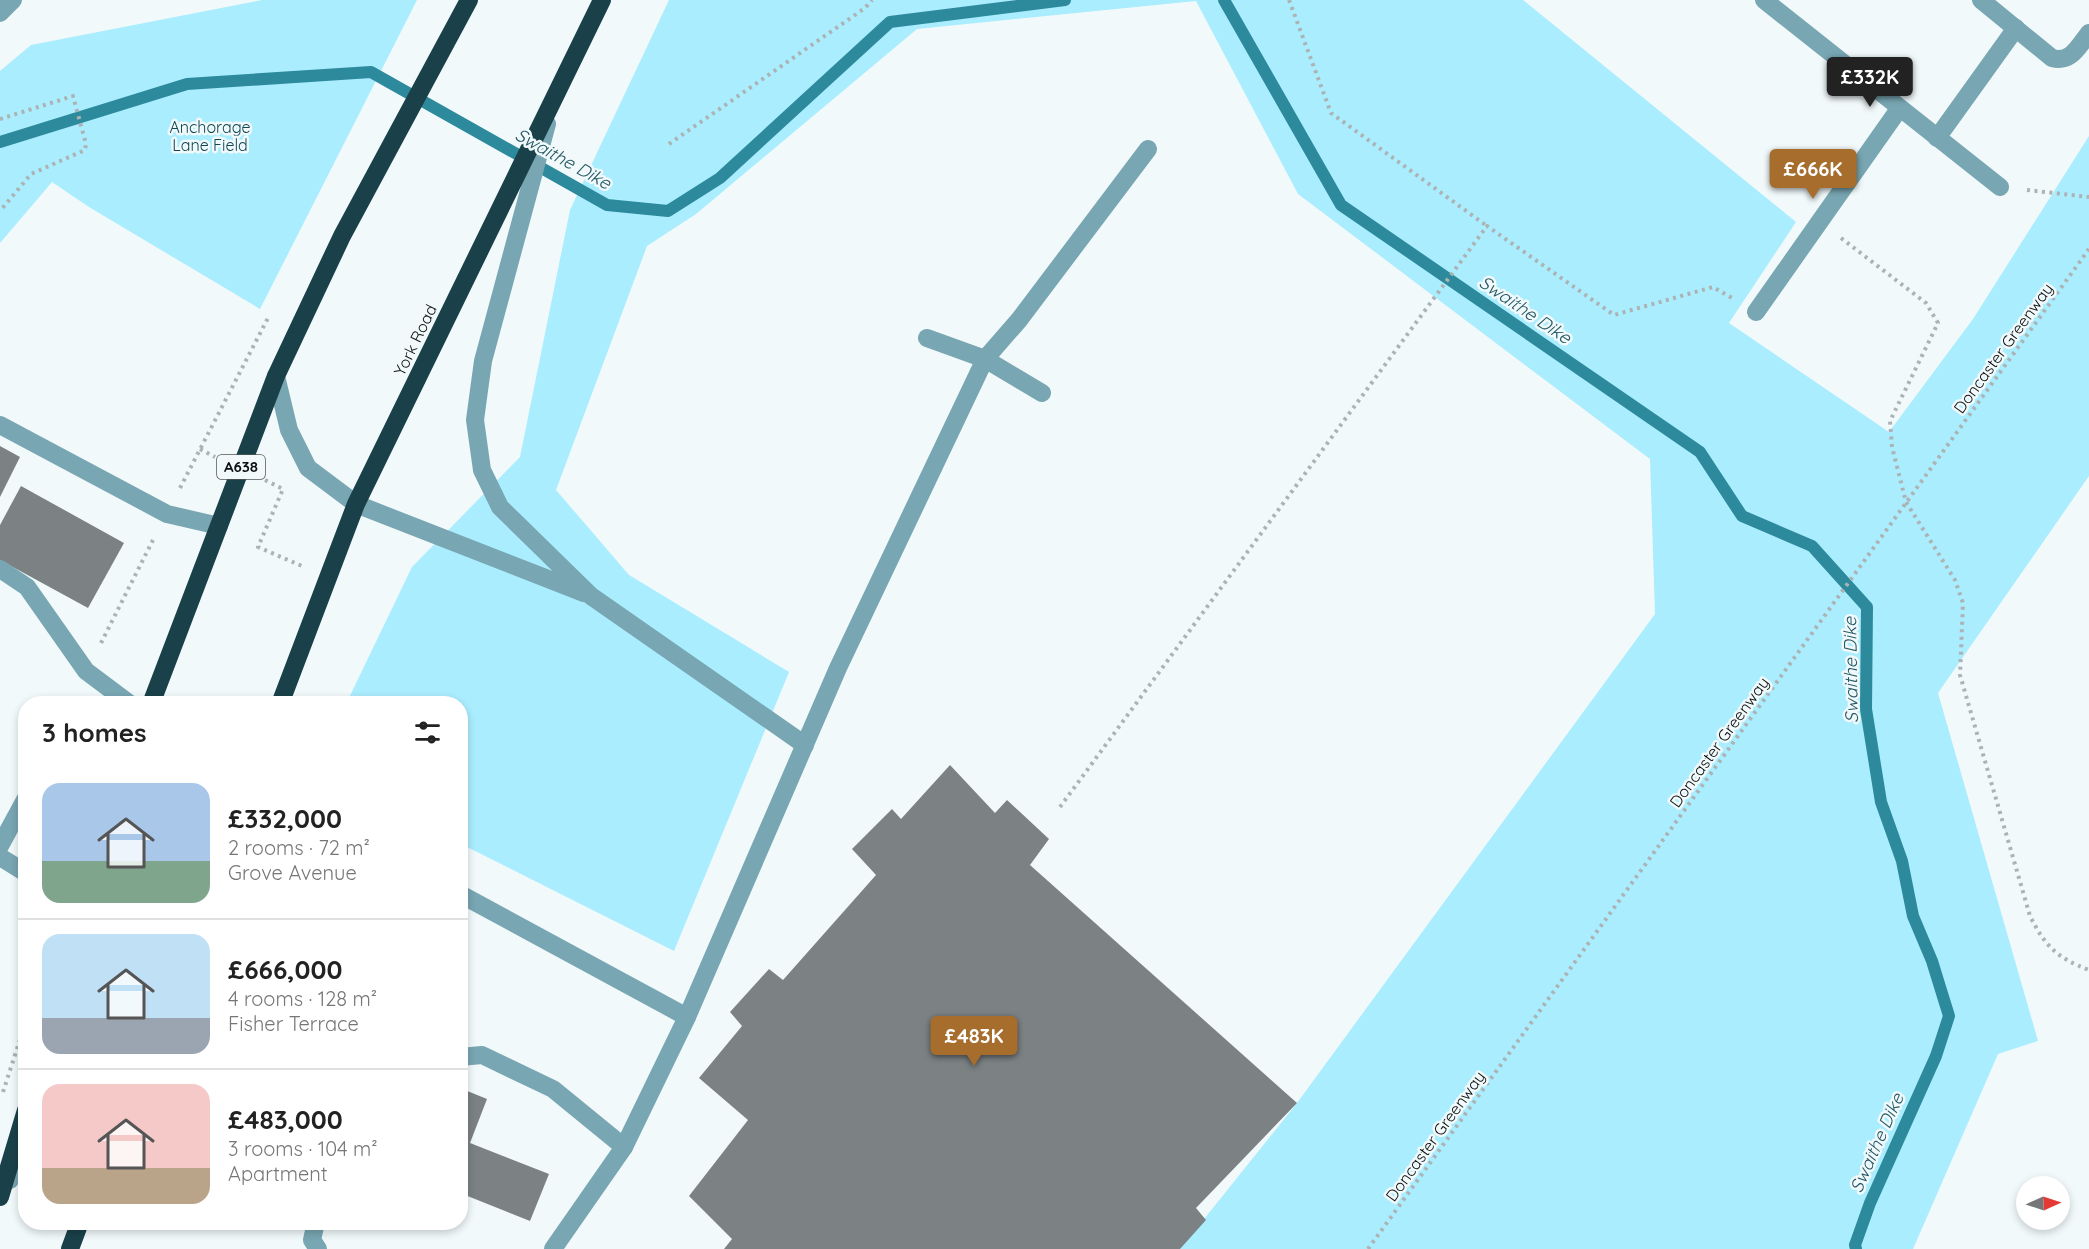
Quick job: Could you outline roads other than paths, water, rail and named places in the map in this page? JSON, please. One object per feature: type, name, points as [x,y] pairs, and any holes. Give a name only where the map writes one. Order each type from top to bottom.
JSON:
[{"type":"highway","name":"A638","points":[[154,696],[276,376],[342,236],[469,0]]},
{"type":"highway","name":"York Road","points":[[283,696],[356,504],[599,7]]},
{"type":"highway","points":[[0,1197],[18,1137]]},
{"type":"highway","points":[[70,1249],[77,1230]]},
{"type":"street","points":[[0,13],[13,0]]},
{"type":"street","points":[[1764,0],[2000,187]]},
{"type":"street","points":[[1981,0],[2052,58],[2061,60],[2070,58],[2089,33]]},
{"type":"street","points":[[1937,138],[2016,28]]},
{"type":"street","points":[[553,101],[483,361],[475,420],[482,470],[500,507],[591,596],[805,745]]},
{"type":"street","points":[[1756,312],[1899,109]]},
{"type":"street","points":[[553,1249],[624,1147],[687,1017],[838,668],[985,359],[1019,320],[1148,149]]},
{"type":"street","points":[[927,338],[985,359],[1042,393]]},
{"type":"street","points":[[276,376],[289,430],[308,468],[356,504],[591,596]]},
{"type":"street","points":[[0,425],[167,514],[219,526]]},
{"type":"street","points":[[0,569],[27,586],[86,671],[119,696]]},
{"type":"street","points":[[0,846],[18,813]]},
{"type":"street","points":[[0,857],[18,868]]},
{"type":"street","points":[[468,898],[687,1017]]},
{"type":"street","points":[[468,1056],[482,1055],[553,1089],[624,1147]]},
{"type":"street","points":[[0,1197],[18,1164]]},
{"type":"street","points":[[314,1230],[312,1240],[318,1249]]},
{"type":"waterway","name":"Swaithe Dike","points":[[0,142],[187,84],[371,72],[607,205],[668,211],[720,178],[890,22],[1065,0]]},
{"type":"waterway","name":"Swaithe Dike","points":[[1224,0],[1341,205],[1700,452],[1742,516],[1812,546],[1867,607],[1866,709],[1881,802],[1902,861],[1913,916],[1932,961],[1949,1016],[1936,1056],[1870,1203],[1855,1245],[1856,1249]]},
{"type":"park label","name":"Anchorage Lane Field","points":[[210,136]]}]
